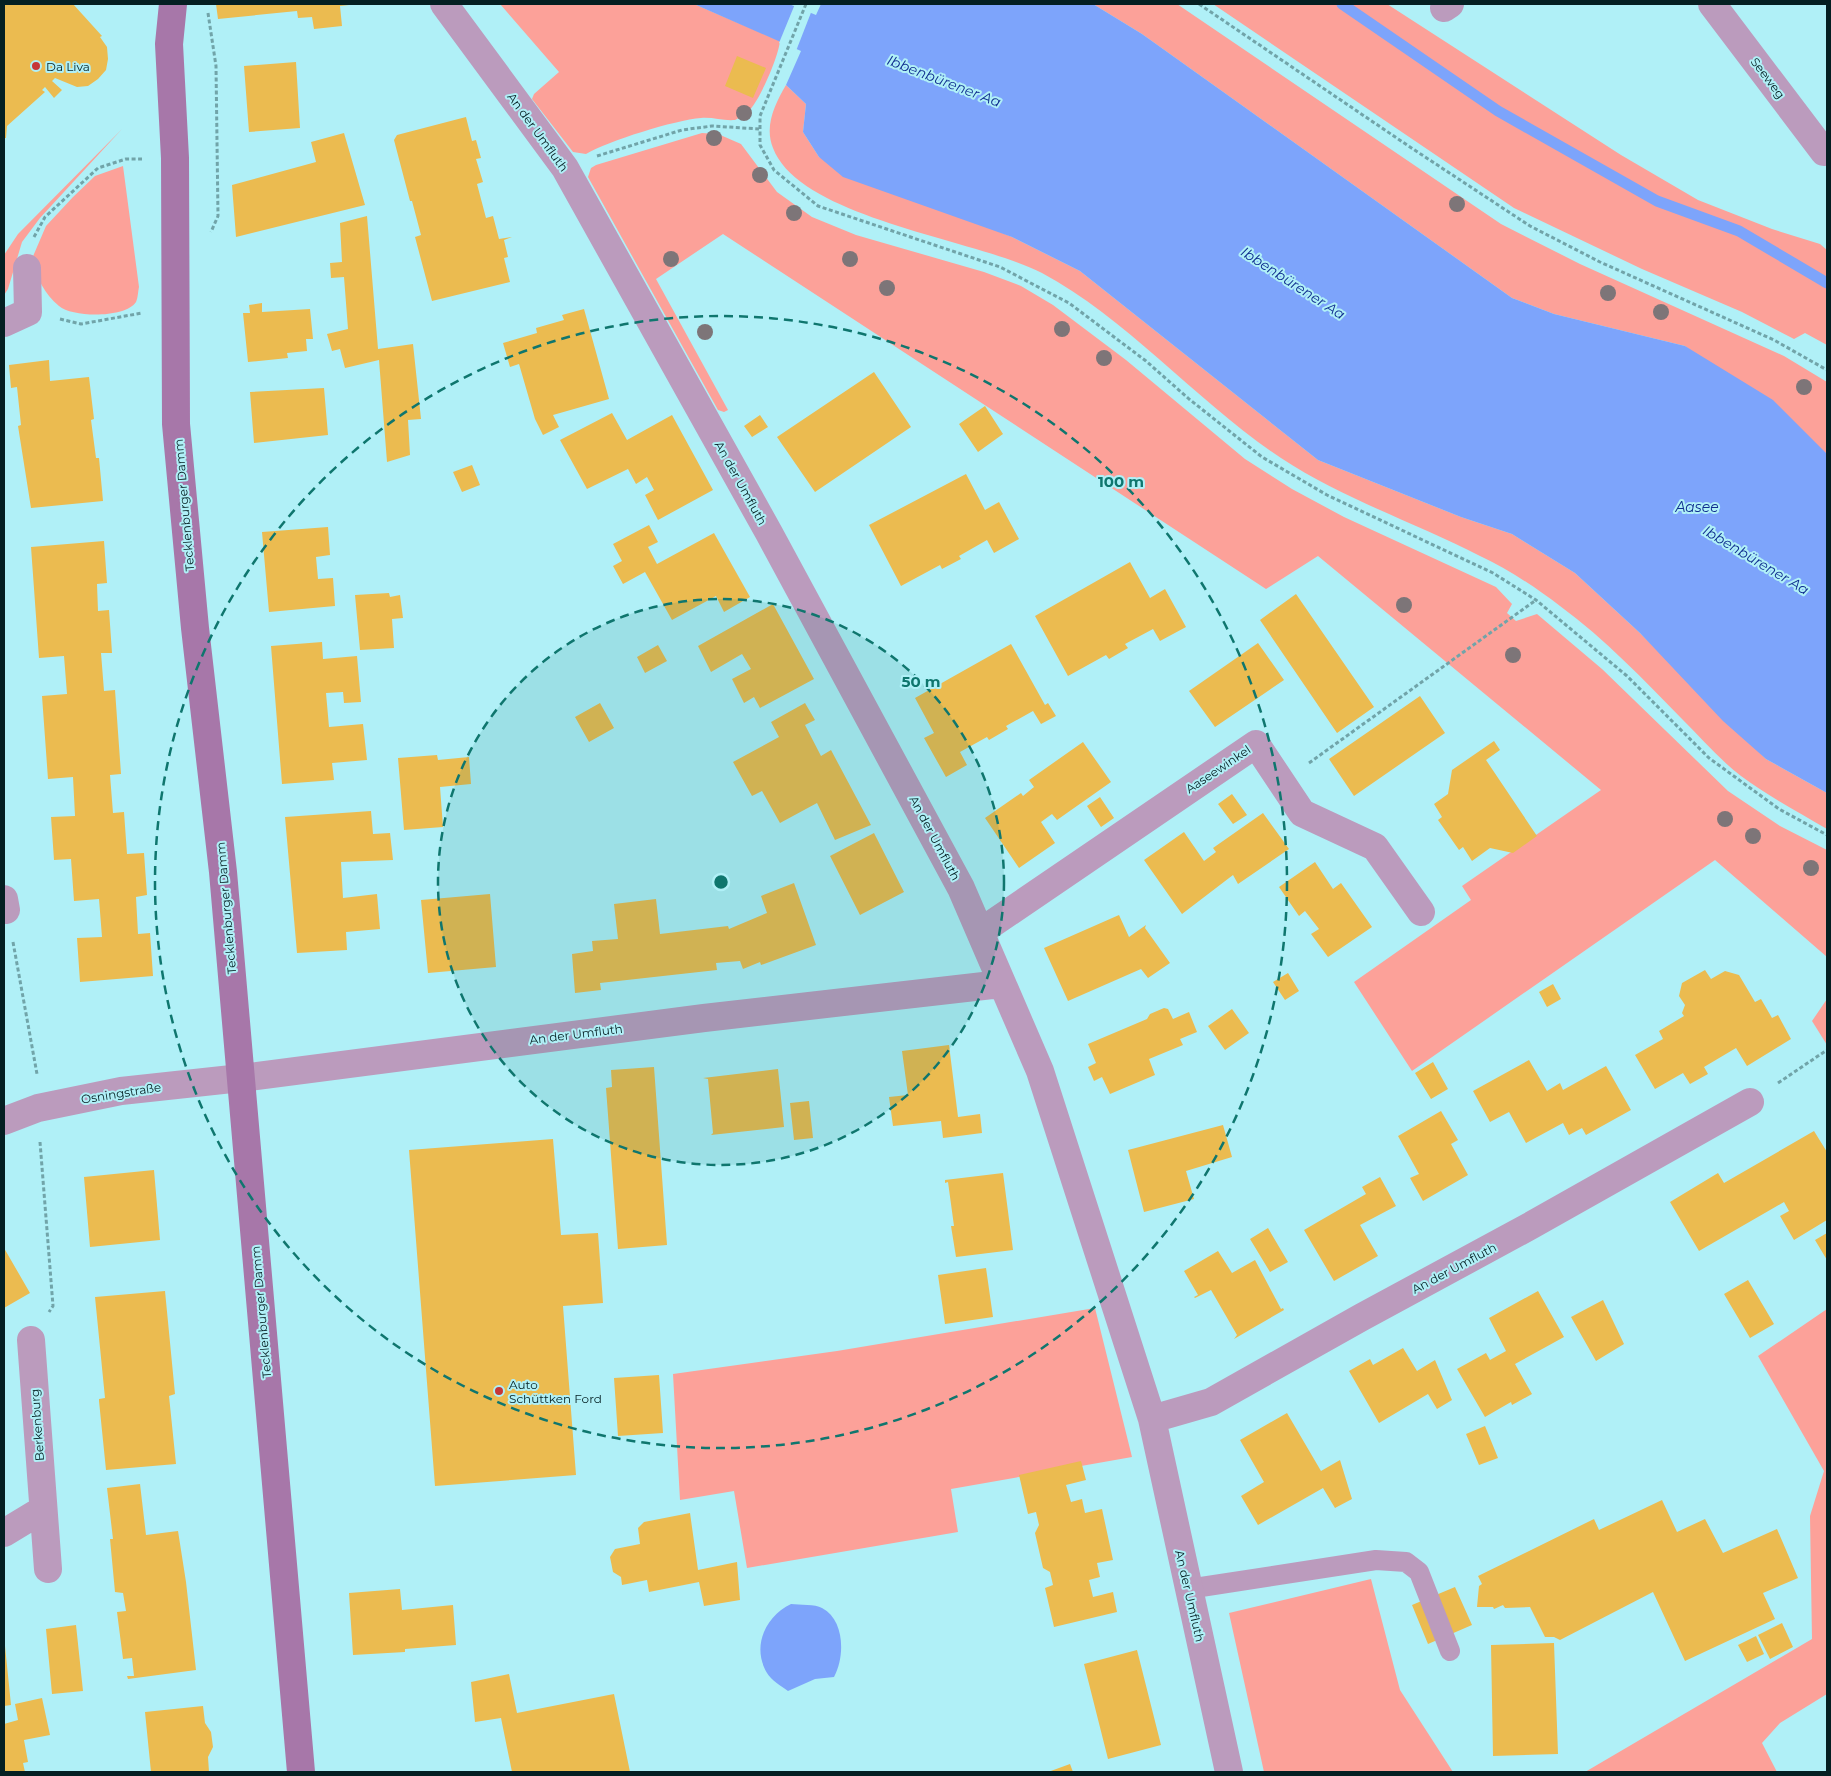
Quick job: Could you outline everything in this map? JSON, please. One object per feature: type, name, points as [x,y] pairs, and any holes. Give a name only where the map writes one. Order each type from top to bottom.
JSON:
[{"type":"main road","name":"Tecklenburger Damm","points":[[154,4],[170,44]]},
{"type":"main road","name":"Tecklenburger Damm","points":[[172,4],[170,44],[175,158],[176,424],[195,628],[224,872],[302,1772]]},
{"type":"street","name":"An der Umfluth","points":[[444,4],[565,168],[871,719],[961,888],[1040,1071],[1152,1420],[1229,1772]]},
{"type":"street","name":"Seeweg","points":[[1712,4],[1824,152]]},
{"type":"street","points":[[16,317],[27,268]]},
{"type":"street","name":"Aaseewinkel","points":[[980,932],[1256,744],[1302,813],[1375,847],[1421,912]]},
{"type":"street","name":"An der Umfluth","points":[[241,1078],[704,1018],[1001,984]]},
{"type":"street","name":"Osningstraße","points":[[4,1121],[38,1108],[121,1092],[241,1078]]},
{"type":"street","name":"An der Umfluth","points":[[1152,1420],[1211,1402],[1750,1102]]},
{"type":"street","name":"Berkenburg","points":[[31,1340],[42,1510],[48,1569]]},
{"type":"street","points":[[4,1533],[42,1510]]},
{"type":"lane","points":[[1188,1589],[1376,1560],[1406,1562],[1419,1572],[1450,1651]]},
{"type":"path","points":[[806,4],[760,116],[759,129],[760,145],[774,170],[818,206],[1000,267],[1070,303],[1146,361],[1189,399],[1262,457],[1327,496],[1493,573],[1536,600],[1627,676],[1709,758],[1779,809],[1827,835]]},
{"type":"path","points":[[1199,4],[1530,226],[1600,262],[1774,340],[1827,370]]},
{"type":"path","points":[[565,168],[682,130],[712,126],[759,129]]},
{"type":"path","points":[[27,268],[27,251],[45,217],[98,168],[126,159],[175,158]]},
{"type":"path","points":[[16,317],[81,324],[175,307]]},
{"type":"path","points":[[1282,783],[1536,600]]},
{"type":"path","points":[[1750,1102],[1827,1050]]},
{"type":"shaded area","points":[[500,4],[694,4],[780,41],[779,48],[768,78],[753,106],[748,112],[735,120],[701,118],[689,120],[625,137],[586,154],[573,152],[532,99],[534,94],[559,72]]},
{"type":"shaded area","points":[[1093,4],[1177,4],[1501,224],[1580,264],[1784,356],[1827,382],[1827,454],[1685,346],[1554,314],[1512,298],[1142,34]]},
{"type":"shaded area","points":[[1213,4],[1387,4],[1621,155],[1698,200],[1772,229],[1820,244],[1827,250],[1827,345],[1805,333],[1794,339],[1742,312],[1642,269],[1514,208]]},
{"type":"shaded area","points":[[786,85],[806,104],[803,132],[819,157],[1012,237],[1080,271],[1318,460],[1461,517],[1512,534],[1575,573],[1640,633],[1766,759],[1827,793],[1827,829],[1772,797],[1733,770],[1608,646],[1577,619],[1541,592],[1490,561],[1329,486],[1281,458],[1221,413],[1134,338],[1074,292],[1042,273],[1013,261],[893,224],[853,210],[817,193],[790,172],[773,148],[770,123],[778,100]]},
{"type":"shaded area","points":[[122,129],[40,218],[22,242],[8,289],[4,295],[4,255],[18,234]]},
{"type":"shaded area","points":[[702,133],[718,134],[741,144],[777,192],[812,217],[856,235],[984,272],[1021,286],[1053,305],[1126,360],[1245,459],[1292,489],[1344,517],[1496,587],[1512,604],[1507,613],[1516,621],[1537,614],[1602,669],[1728,791],[1780,826],[1827,850],[1827,957],[1715,860],[1412,1071],[1354,982],[1471,900],[1462,886],[1601,790],[1318,556],[1266,589],[723,234],[656,279],[728,410],[724,412],[718,410],[588,177],[591,168],[596,165]]},
{"type":"shaded area","points":[[123,166],[139,287],[137,300],[130,307],[122,311],[111,313],[87,314],[66,310],[59,306],[45,291],[31,261],[46,226],[73,197],[95,176]]},
{"type":"shaded area","points":[[1827,999],[1827,1045],[1812,1021]]},
{"type":"shaded area","points":[[1095,1308],[1132,1457],[951,1489],[958,1532],[747,1568],[734,1491],[680,1500],[673,1374],[837,1351]]},
{"type":"shaded area","points":[[1827,1309],[1827,1694],[1780,1723],[1762,1743],[1777,1772],[1585,1772],[1812,1639],[1810,1516],[1824,1471],[1758,1356]]},
{"type":"shaded area","points":[[1371,1579],[1400,1690],[1453,1772],[1264,1772],[1229,1613]]},
{"type":"water","name":"Aasee","points":[[694,4],[789,4],[816,15],[821,4],[1093,4],[1142,34],[1512,298],[1554,314],[1685,346],[1773,400],[1827,454],[1827,793],[1766,759],[1723,721],[1640,633],[1575,573],[1512,534],[1461,517],[1318,460],[1080,271],[1012,237],[843,177],[819,157],[803,132],[806,104],[786,85],[801,51]]},
{"type":"water","points":[[791,1604],[815,1606],[822,1608],[830,1614],[839,1630],[841,1650],[838,1669],[834,1677],[815,1679],[788,1691],[769,1676],[762,1663],[760,1653],[761,1642],[768,1624],[782,1609]]},
{"type":"pier","points":[[795,4],[812,10],[796,51],[779,43]]},
{"type":"building","name":"Da Liva","points":[[4,4],[73,4],[102,36],[100,37],[107,47],[108,59],[106,70],[88,86],[77,87],[55,78],[52,81],[62,90],[54,98],[45,87],[42,90],[45,92],[7,126],[6,138],[4,138]]},
{"type":"building","points":[[216,4],[349,5],[340,6],[342,26],[314,29],[312,17],[298,18],[297,11],[218,19]]},
{"type":"building","points":[[737,56],[766,68],[753,98],[725,86]]},
{"type":"building","points":[[296,62],[300,128],[249,132],[244,66]]},
{"type":"building","points":[[466,117],[472,141],[476,140],[481,158],[476,159],[483,182],[477,184],[486,218],[493,216],[499,239],[512,237],[504,240],[508,257],[504,258],[510,282],[432,301],[415,237],[421,235],[394,140],[397,135]]},
{"type":"building","points":[[344,133],[365,205],[236,237],[232,185],[316,162],[311,142]]},
{"type":"building","points":[[367,216],[378,349],[413,344],[421,419],[408,420],[410,455],[387,462],[379,360],[345,368],[340,349],[332,351],[327,334],[348,329],[344,277],[331,278],[330,263],[342,262],[340,223]]},
{"type":"building","points":[[262,303],[262,312],[310,309],[313,339],[306,339],[307,351],[287,353],[288,358],[248,362],[243,313],[250,313],[249,305]]},
{"type":"building","points":[[584,309],[609,399],[553,415],[559,427],[543,435],[535,419],[519,364],[510,367],[503,343],[537,333],[536,328],[564,320],[562,315]]},
{"type":"building","points":[[49,360],[50,381],[89,377],[94,419],[91,420],[96,458],[99,458],[103,501],[31,508],[18,426],[21,425],[17,387],[11,388],[9,365]]},
{"type":"building","points":[[874,372],[911,427],[815,492],[777,437]]},
{"type":"building","points":[[324,388],[328,435],[254,443],[250,392]]},
{"type":"building","points":[[985,406],[1003,434],[978,452],[959,424]]},
{"type":"building","points":[[612,413],[627,440],[672,415],[713,490],[658,520],[645,495],[654,490],[647,477],[636,484],[628,469],[587,489],[560,440]]},
{"type":"building","points":[[760,415],[768,427],[752,437],[744,426]]},
{"type":"building","points":[[472,465],[480,485],[462,492],[453,472]]},
{"type":"building","points":[[966,474],[985,510],[999,502],[1019,539],[994,553],[987,540],[959,556],[961,559],[942,569],[940,565],[901,586],[869,525]]},
{"type":"building","points":[[649,525],[658,542],[648,547],[657,564],[714,533],[750,597],[724,612],[716,596],[672,620],[645,572],[623,584],[613,566],[622,561],[613,544]]},
{"type":"building","points":[[328,527],[330,555],[316,557],[318,579],[333,578],[335,606],[269,612],[262,532]]},
{"type":"building","points":[[104,541],[107,583],[97,584],[98,611],[109,610],[112,653],[101,653],[104,691],[115,690],[121,774],[110,775],[113,813],[124,812],[127,854],[144,853],[147,895],[136,897],[138,934],[150,933],[153,976],[80,982],[77,938],[102,937],[99,899],[74,901],[71,859],[54,860],[51,817],[75,816],[73,777],[48,779],[42,696],[67,694],[64,656],[39,658],[31,547]]},
{"type":"building","points":[[1130,562],[1150,598],[1165,589],[1186,627],[1160,641],[1153,629],[1125,644],[1128,648],[1109,659],[1106,655],[1068,676],[1035,616]]},
{"type":"building","points":[[389,593],[390,597],[400,595],[403,618],[392,619],[394,648],[360,650],[355,595]]},
{"type":"building","points":[[1296,594],[1374,707],[1337,733],[1260,620]]},
{"type":"building","points":[[773,604],[814,679],[760,708],[754,697],[744,703],[732,679],[751,669],[742,654],[711,672],[698,646]]},
{"type":"building","points":[[322,642],[323,659],[357,656],[361,702],[344,703],[343,692],[326,693],[329,727],[363,724],[367,760],[332,763],[334,780],[282,784],[271,646]]},
{"type":"building","points":[[1258,643],[1284,680],[1215,727],[1189,691]]},
{"type":"building","points":[[1011,644],[1045,705],[1048,703],[1056,716],[1041,724],[1033,711],[1006,726],[1008,729],[989,740],[987,737],[960,752],[967,765],[946,777],[924,738],[934,733],[915,698]]},
{"type":"building","points":[[658,645],[667,661],[645,673],[637,657]]},
{"type":"building","points":[[1420,696],[1445,733],[1354,796],[1329,759]]},
{"type":"building","points":[[600,703],[614,728],[589,742],[575,717]]},
{"type":"building","points":[[805,703],[815,720],[805,725],[821,756],[831,750],[871,825],[835,840],[817,803],[780,823],[762,791],[752,796],[733,762],[779,737],[771,722]]},
{"type":"building","points":[[1494,741],[1500,750],[1486,760],[1537,836],[1513,853],[1490,848],[1472,861],[1463,847],[1459,850],[1438,820],[1442,817],[1434,804],[1448,794],[1452,770]]},
{"type":"building","points":[[1083,742],[1111,782],[1057,820],[1052,814],[1041,822],[1055,843],[1019,868],[985,818],[1021,793],[1023,796],[1034,787],[1029,780]]},
{"type":"building","points":[[437,755],[438,760],[469,757],[471,784],[440,787],[443,827],[404,830],[398,758]]},
{"type":"building","points":[[1232,794],[1247,815],[1233,824],[1218,804]]},
{"type":"building","points":[[1100,797],[1114,818],[1101,827],[1087,806]]},
{"type":"building","points":[[371,811],[373,834],[390,833],[393,860],[341,862],[343,898],[377,894],[380,929],[346,932],[347,950],[297,953],[285,817]]},
{"type":"building","points":[[1263,813],[1289,849],[1238,884],[1233,875],[1182,914],[1144,860],[1184,832],[1204,861],[1216,852],[1213,848]]},
{"type":"building","points":[[874,833],[904,892],[860,915],[830,856]]},
{"type":"building","points":[[1315,862],[1333,889],[1341,883],[1372,927],[1328,957],[1311,934],[1319,929],[1305,911],[1299,916],[1279,887]]},
{"type":"building","points":[[794,883],[816,945],[761,965],[760,962],[743,969],[740,961],[716,963],[717,970],[600,983],[601,990],[575,993],[572,954],[593,951],[592,941],[618,939],[614,904],[656,899],[660,934],[728,926],[729,929],[767,913],[761,896]]},
{"type":"building","points":[[490,894],[496,967],[428,973],[421,900]]},
{"type":"building","points":[[1119,915],[1129,937],[1146,925],[1145,928],[1170,963],[1148,978],[1141,969],[1068,1001],[1044,948]]},
{"type":"building","points":[[1705,970],[1711,979],[1725,971],[1739,975],[1755,1002],[1761,999],[1772,1018],[1778,1015],[1791,1039],[1747,1066],[1736,1048],[1704,1067],[1708,1074],[1690,1084],[1683,1073],[1655,1089],[1635,1055],[1663,1039],[1659,1031],[1684,1016],[1682,1013],[1685,1005],[1679,996],[1682,983]]},
{"type":"building","points":[[1288,973],[1299,991],[1285,1000],[1273,982]]},
{"type":"building","points":[[1553,984],[1561,999],[1547,1007],[1539,992]]},
{"type":"building","points":[[1164,1008],[1168,1009],[1173,1019],[1189,1012],[1197,1032],[1180,1039],[1183,1045],[1149,1059],[1155,1075],[1110,1094],[1102,1077],[1094,1081],[1088,1067],[1096,1063],[1088,1044],[1147,1019],[1150,1014]]},
{"type":"building","points":[[1232,1009],[1249,1033],[1225,1050],[1208,1026]]},
{"type":"building","points":[[949,1045],[958,1117],[980,1114],[982,1133],[943,1138],[941,1121],[893,1126],[889,1097],[908,1095],[902,1051]]},
{"type":"building","points":[[1529,1060],[1547,1091],[1560,1083],[1563,1090],[1606,1066],[1631,1110],[1586,1135],[1582,1128],[1569,1135],[1563,1123],[1526,1143],[1509,1112],[1490,1122],[1473,1091]]},
{"type":"building","points":[[1433,1062],[1448,1089],[1431,1099],[1415,1073]]},
{"type":"building","points":[[654,1067],[667,1245],[618,1249],[606,1088],[612,1087],[611,1070]]},
{"type":"building","points":[[778,1069],[784,1127],[711,1135],[713,1133],[708,1079],[703,1078]]},
{"type":"building","points":[[809,1101],[813,1138],[794,1140],[790,1103]]},
{"type":"building","points":[[1441,1111],[1458,1140],[1451,1144],[1468,1175],[1423,1201],[1410,1178],[1419,1174],[1398,1136]]},
{"type":"building","points":[[1223,1125],[1232,1157],[1186,1171],[1194,1199],[1144,1212],[1128,1150]]},
{"type":"building","points":[[1814,1131],[1827,1152],[1827,1220],[1794,1240],[1780,1216],[1789,1211],[1784,1202],[1699,1251],[1670,1202],[1718,1173],[1724,1183]]},
{"type":"building","name":"Auto Schüttken Ford","points":[[553,1139],[561,1235],[598,1233],[603,1303],[563,1306],[576,1475],[435,1486],[409,1150]]},
{"type":"building","points":[[154,1170],[160,1240],[90,1247],[84,1177]]},
{"type":"building","points":[[1003,1173],[1013,1250],[956,1257],[951,1226],[954,1226],[948,1182],[945,1183],[945,1180]]},
{"type":"building","points":[[1380,1177],[1396,1206],[1360,1225],[1378,1256],[1334,1281],[1304,1230],[1366,1194],[1362,1187]]},
{"type":"building","points":[[1268,1228],[1288,1262],[1270,1272],[1250,1239]]},
{"type":"building","points":[[1827,1233],[1827,1260],[1815,1240]]},
{"type":"building","points":[[4,1248],[30,1293],[4,1308]]},
{"type":"building","points":[[1218,1251],[1232,1273],[1255,1260],[1281,1309],[1283,1308],[1284,1310],[1234,1339],[1237,1335],[1211,1290],[1195,1298],[1198,1295],[1184,1271]]},
{"type":"building","points":[[986,1268],[993,1317],[945,1324],[938,1275]]},
{"type":"building","points":[[1748,1280],[1774,1324],[1750,1338],[1724,1294]]},
{"type":"building","points":[[165,1291],[175,1394],[169,1396],[176,1464],[106,1470],[99,1401],[99,1399],[105,1398],[95,1297]]},
{"type":"building","points":[[1538,1291],[1564,1337],[1515,1364],[1532,1394],[1512,1405],[1511,1402],[1485,1417],[1457,1369],[1486,1353],[1490,1360],[1506,1351],[1489,1318]]},
{"type":"building","points":[[1603,1300],[1624,1344],[1596,1361],[1571,1317]]},
{"type":"building","points":[[1403,1348],[1417,1371],[1435,1360],[1452,1400],[1437,1409],[1428,1394],[1379,1423],[1349,1371],[1370,1359],[1373,1365]]},
{"type":"building","points":[[659,1375],[663,1433],[618,1436],[614,1378]]},
{"type":"building","points":[[1287,1413],[1321,1471],[1340,1460],[1352,1499],[1335,1508],[1323,1488],[1258,1525],[1241,1496],[1264,1482],[1240,1440]]},
{"type":"building","points":[[1485,1426],[1498,1458],[1479,1465],[1466,1434]]},
{"type":"building","points":[[1081,1461],[1086,1480],[1066,1485],[1071,1502],[1082,1499],[1085,1513],[1102,1509],[1113,1560],[1097,1563],[1100,1577],[1089,1580],[1093,1597],[1113,1592],[1117,1612],[1054,1627],[1045,1588],[1053,1585],[1050,1572],[1043,1568],[1035,1533],[1039,1525],[1036,1512],[1028,1514],[1019,1475]]},
{"type":"building","points":[[140,1484],[146,1535],[178,1531],[196,1670],[128,1679],[127,1676],[134,1676],[132,1658],[123,1659],[117,1612],[126,1611],[123,1593],[115,1592],[110,1539],[113,1539],[107,1488]]},
{"type":"building","points":[[1662,1500],[1677,1532],[1705,1519],[1723,1553],[1777,1529],[1798,1578],[1763,1593],[1775,1619],[1685,1661],[1653,1592],[1560,1640],[1554,1637],[1545,1637],[1530,1607],[1505,1608],[1503,1605],[1494,1609],[1493,1607],[1477,1607],[1479,1586],[1482,1584],[1478,1576],[1594,1519],[1599,1530]]},
{"type":"building","points":[[690,1513],[698,1570],[737,1562],[740,1600],[704,1606],[699,1582],[649,1592],[647,1580],[622,1585],[621,1577],[613,1572],[610,1557],[615,1549],[640,1544],[638,1528],[644,1522]]},
{"type":"building","points":[[1455,1587],[1472,1625],[1428,1644],[1412,1605]]},
{"type":"building","points":[[400,1589],[402,1610],[453,1605],[456,1645],[405,1649],[405,1652],[353,1655],[349,1593]]},
{"type":"building","points":[[1782,1623],[1793,1647],[1770,1659],[1758,1635]]},
{"type":"building","points":[[76,1625],[83,1691],[52,1694],[46,1629]]},
{"type":"building","points":[[1756,1636],[1764,1654],[1747,1662],[1738,1645]]},
{"type":"building","points":[[1554,1643],[1558,1754],[1493,1756],[1491,1645]]},
{"type":"building","points":[[4,1647],[11,1705],[4,1706]]},
{"type":"building","points":[[1137,1650],[1161,1745],[1108,1759],[1084,1664]]},
{"type":"building","points":[[509,1674],[517,1713],[614,1694],[630,1772],[512,1772],[501,1718],[475,1722],[471,1682]]},
{"type":"building","points":[[42,1698],[50,1735],[24,1740],[28,1762],[23,1763],[25,1772],[4,1772],[4,1724],[18,1720],[15,1704]]},
{"type":"building","points":[[203,1706],[205,1723],[211,1732],[213,1747],[208,1757],[209,1772],[151,1772],[145,1712]]},
{"type":"building","points":[[1070,1764],[1073,1772],[1048,1772]]},
{"type":"waterway","points":[[1342,4],[1498,111],[1657,201],[1739,231],[1827,283]]},
{"type":"place","name":"Da Liva","points":[[36,66]]},
{"type":"place","name":"Auto Schüttken Ford","points":[[499,1391]]},
{"type":"water label","name":"Ibbenbürener Aa","points":[[944,81]]},
{"type":"water label","name":"Ibbenbürener Aa","points":[[1293,283]]},
{"type":"water label","name":"Ibbenbürener Aa","points":[[1756,560]]}]
